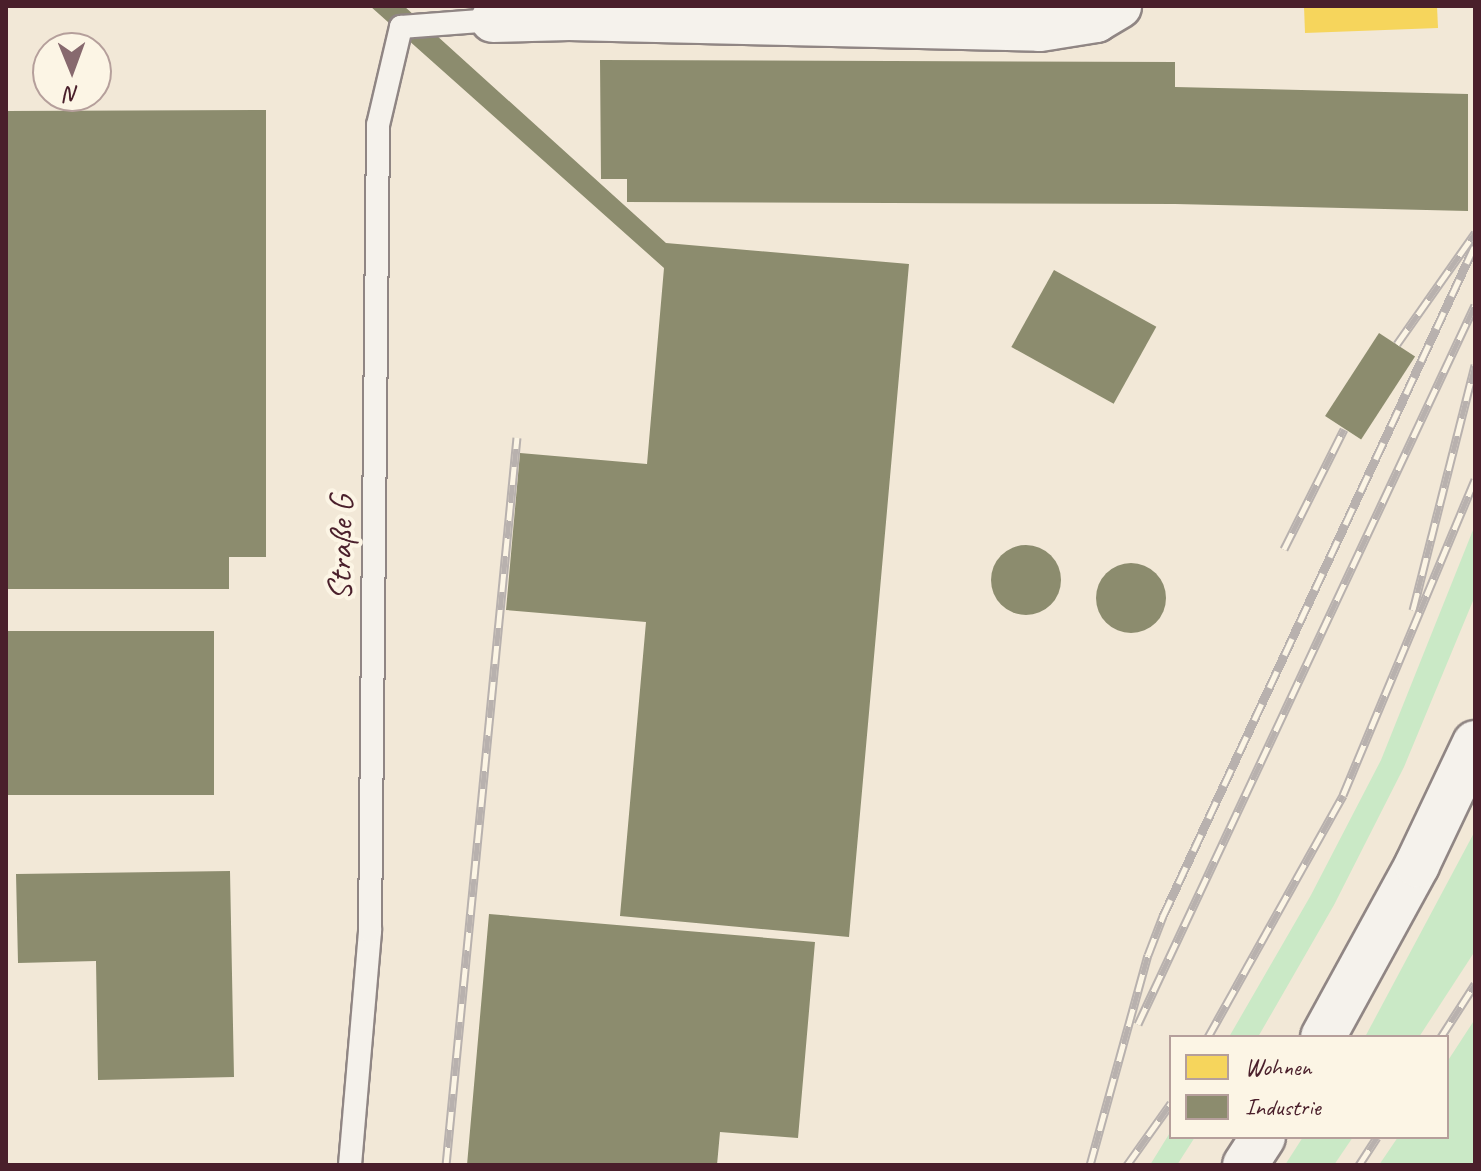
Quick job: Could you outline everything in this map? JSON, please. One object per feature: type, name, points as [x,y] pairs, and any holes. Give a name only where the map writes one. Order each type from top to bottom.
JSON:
[{"type":"street","points":[[493,20],[569,18],[1040,29],[1096,20],[1119,6]]},
{"type":"street","points":[[1324,1035],[1417,865],[1475,743]]},
{"type":"street","points":[[1245,1165],[1262,1139]]},
{"type":"lane","name":"Straße G","points":[[350,1165],[370,931],[378,125],[401,27],[493,20]]},
{"type":"shaded area","points":[[6,6],[1475,6],[1475,1165],[6,1165]]},
{"type":"green space","points":[[1475,525],[1475,596],[1404,767],[1334,905],[1259,1035],[1230,1035],[1311,895],[1381,760]]},
{"type":"green space","points":[[1475,831],[1475,951],[1420,1035],[1366,1035]]},
{"type":"green space","points":[[1475,1019],[1475,1165],[1379,1165],[1397,1139],[1449,1139],[1449,1059]]},
{"type":"green space","points":[[1169,1134],[1169,1139],[1194,1139],[1177,1165],[1150,1165]]},
{"type":"green space","points":[[1302,1139],[1352,1139],[1334,1165],[1285,1165]]},
{"type":"building: Wohnen","points":[[1304,6],[1437,6],[1438,28],[1305,33]]},
{"type":"building: Industrie","points":[[370,6],[404,6],[666,243],[909,264],[849,937],[620,916],[646,622],[506,610],[520,453],[647,464],[664,268]]},
{"type":"building: Industrie","points":[[600,60],[1175,62],[1175,87],[1468,94],[1468,211],[1175,204],[627,202],[627,179],[601,179]]},
{"type":"building: Industrie","points":[[266,110],[266,557],[229,557],[229,589],[6,589],[6,111]]},
{"type":"building: Industrie","points":[[1054,270],[1156,327],[1114,404],[1011,347]]},
{"type":"building: Industrie","points":[[1379,333],[1415,356],[1361,439],[1325,416]]},
{"type":"building: Industrie","points":[[1033,545],[1055,560],[1061,580],[1059,594],[1051,605],[1040,613],[1019,615],[1001,605],[993,594],[991,573],[1001,555],[1012,547]]},
{"type":"building: Industrie","points":[[1138,563],[1160,578],[1166,598],[1164,612],[1156,623],[1145,631],[1124,633],[1106,623],[1098,612],[1096,591],[1106,573],[1117,565]]},
{"type":"building: Industrie","points":[[6,631],[214,631],[214,795],[6,795]]},
{"type":"building: Industrie","points":[[230,871],[234,1077],[98,1080],[96,961],[18,963],[16,874]]},
{"type":"building: Industrie","points":[[489,914],[815,942],[798,1138],[720,1132],[717,1165],[467,1165]]},
{"type":"railway","points":[[1397,344],[1475,233]]},
{"type":"railway","points":[[1090,1165],[1148,955],[1163,916],[1475,245]]},
{"type":"railway","points":[[1138,1024],[1475,305]]},
{"type":"railway","points":[[1413,610],[1475,365]]},
{"type":"railway","points":[[1284,549],[1344,429]]},
{"type":"railway","points":[[446,1165],[517,437]]},
{"type":"railway","points":[[1209,1035],[1343,795],[1475,480]]},
{"type":"railway","points":[[1442,1035],[1475,984]]},
{"type":"railway","points":[[1127,1165],[1169,1106]]},
{"type":"railway","points":[[1359,1165],[1376,1139]]}]
